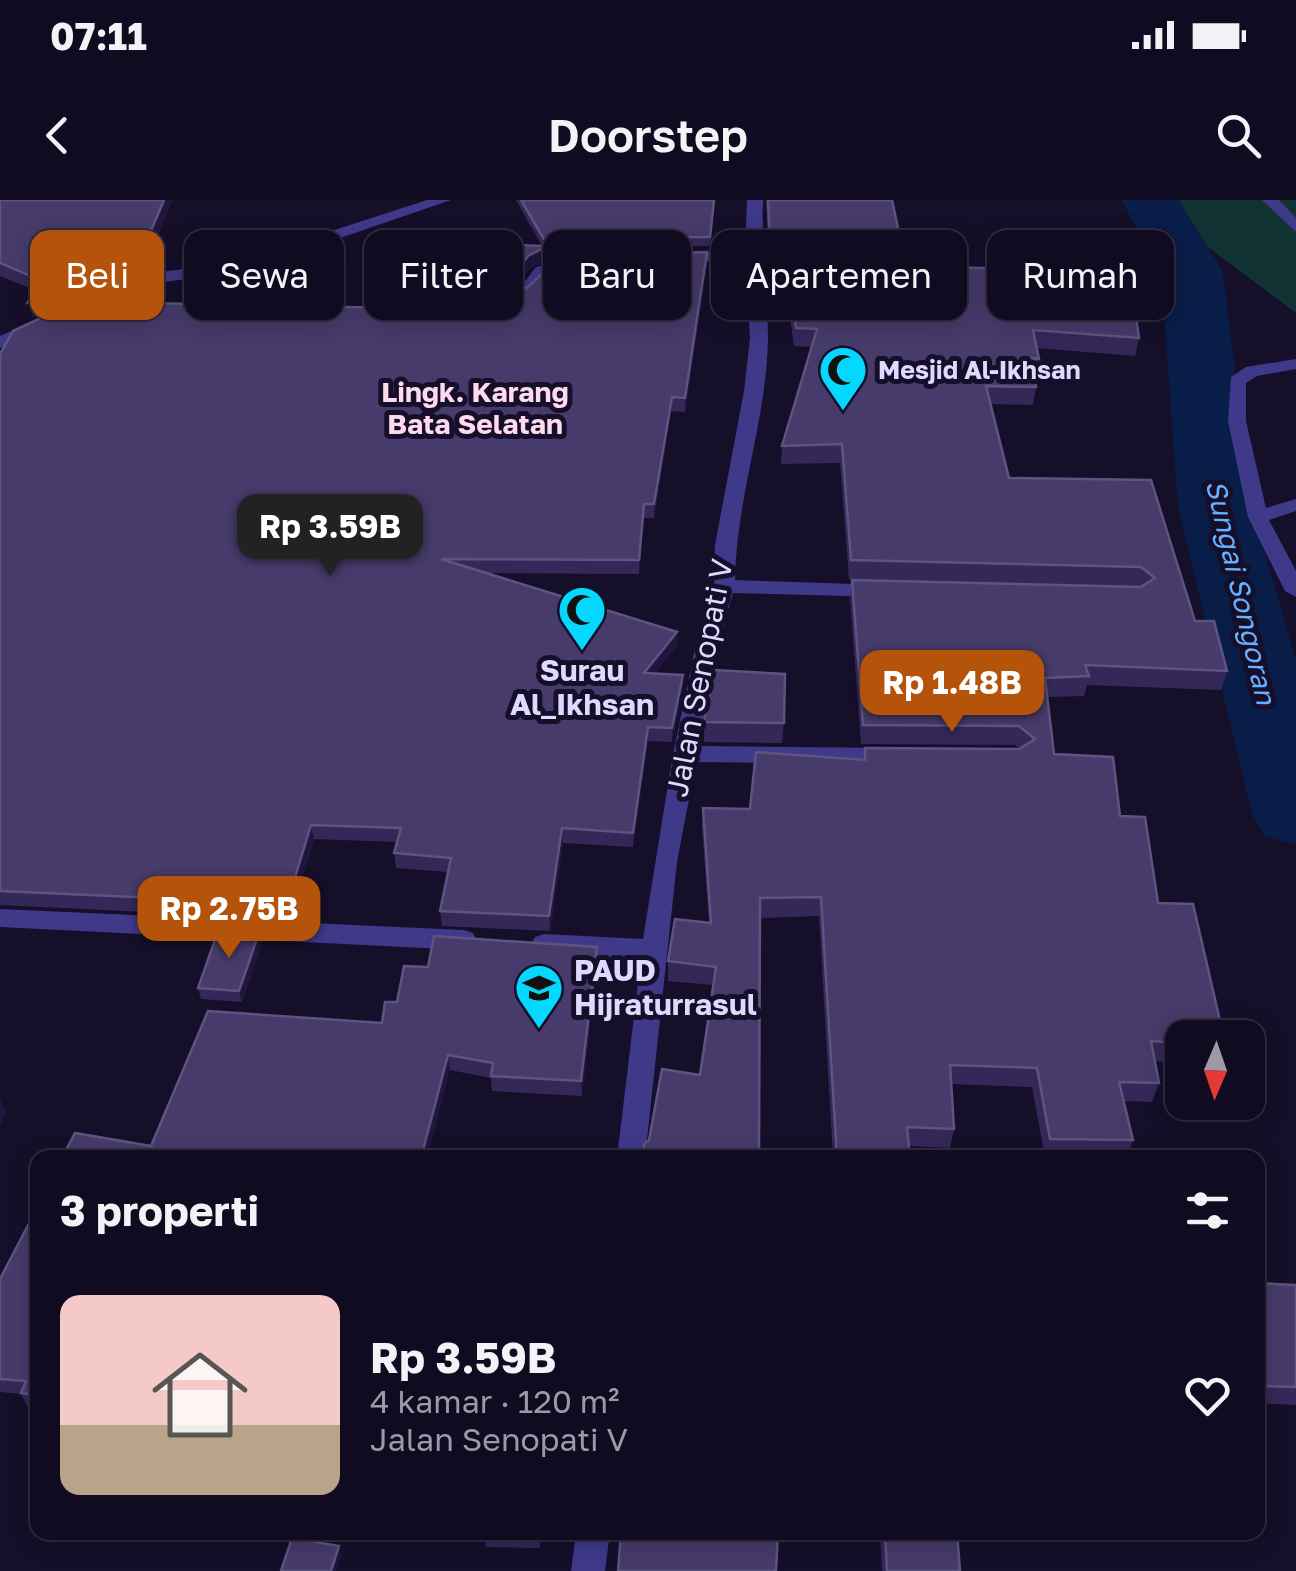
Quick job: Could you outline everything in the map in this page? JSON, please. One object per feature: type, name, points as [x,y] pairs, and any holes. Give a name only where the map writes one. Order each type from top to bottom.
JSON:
[{"type":"street","points":[[164,276],[238,266],[442,200]]},
{"type":"street","name":"Jalan Senopati V","points":[[754,230],[755,200]]},
{"type":"street","points":[[1270,200],[1296,227]]},
{"type":"street","points":[[523,294],[543,271]]},
{"type":"street","points":[[0,343],[50,320]]},
{"type":"street","name":"Jalan Senopati V","points":[[632,1150],[654,950],[705,652],[724,586],[725,546],[738,494],[759,338],[758,320]]},
{"type":"street","points":[[1296,364],[1252,371],[1237,381],[1237,421],[1258,516],[1296,590]]},
{"type":"street","points":[[1258,516],[1296,504]]},
{"type":"street","points":[[724,586],[910,592]]},
{"type":"street","points":[[686,754],[918,756]]},
{"type":"street","points":[[0,918],[654,950]]},
{"type":"street","points":[[588,1571],[592,1540]]},
{"type":"green space","points":[[1145,200],[1296,200],[1296,313]]},
{"type":"building","points":[[0,200],[164,200],[151,230],[30,230],[30,276],[0,263]]},
{"type":"building","points":[[521,200],[714,200],[710,237],[691,237],[691,230],[543,230],[543,238]]},
{"type":"building","points":[[768,200],[892,200],[898,230],[769,230]]},
{"type":"building","points":[[523,245],[543,246],[543,248],[523,263]]},
{"type":"building","points":[[691,252],[707,252],[685,398],[672,397],[654,504],[644,504],[639,560],[441,559],[677,632],[644,673],[683,675],[672,728],[648,727],[633,833],[562,828],[549,916],[440,911],[451,858],[394,853],[401,828],[311,825],[287,904],[0,891],[0,354],[13,331],[36,320],[164,320],[164,303],[184,304],[184,320],[344,320],[344,307],[364,307],[364,320],[523,320],[523,287],[527,288],[543,273],[543,320],[691,320]]},
{"type":"building","points":[[967,268],[987,268],[987,320],[1136,320],[1139,338],[1033,330],[1039,359],[1030,358],[1036,387],[986,386],[1009,478],[1151,480],[1195,621],[1214,621],[1227,671],[1085,665],[1089,676],[1045,678],[1054,754],[1113,757],[1120,816],[1145,817],[1158,903],[1193,904],[1220,1020],[1165,1020],[1165,1042],[1151,1041],[1159,1083],[1119,1082],[1133,1140],[1050,1139],[1037,1068],[950,1065],[954,1129],[907,1127],[909,1150],[837,1150],[821,897],[760,898],[759,1150],[644,1150],[649,1140],[662,1069],[700,1075],[716,967],[668,961],[675,919],[711,923],[703,808],[750,809],[756,752],[865,760],[865,748],[1019,749],[1035,739],[1019,726],[863,725],[852,580],[1141,587],[1155,578],[1141,567],[851,560],[842,444],[782,446],[817,329],[796,328],[795,320],[967,320]]},
{"type":"building","points":[[714,670],[785,674],[784,723],[704,722]]},
{"type":"building","points":[[218,931],[259,933],[239,991],[198,988]]},
{"type":"building","points":[[434,936],[597,947],[581,1081],[491,1076],[493,1063],[448,1055],[423,1150],[66,1150],[75,1133],[151,1146],[208,1011],[382,1023],[385,1002],[397,1002],[404,966],[428,967]]},
{"type":"building","points":[[30,1221],[30,1394],[21,1393],[26,1381],[0,1379],[0,1279]]},
{"type":"building","points":[[1265,1283],[1296,1285],[1296,1387],[1265,1386]]},
{"type":"building","points":[[291,1540],[339,1546],[331,1571],[281,1571]]},
{"type":"building","points":[[620,1540],[778,1540],[776,1571],[618,1571]]},
{"type":"building","points":[[885,1540],[958,1540],[960,1571],[887,1571]]},
{"type":"waterway","name":"Sungai Songoran","points":[[1150,200],[1192,272],[1215,507],[1296,814]]},
{"type":"place","name":"Mesjid Al-Ikhsan","points":[[843,412]]},
{"type":"place","name":"Surau Al_Ikhsan","points":[[582,652]]},
{"type":"place","name":"PAUD Hijraturrasul","points":[[539,1030]]},
{"type":"district","name":"Lingk. Karang Bata Selatan","points":[[475,408]]}]
